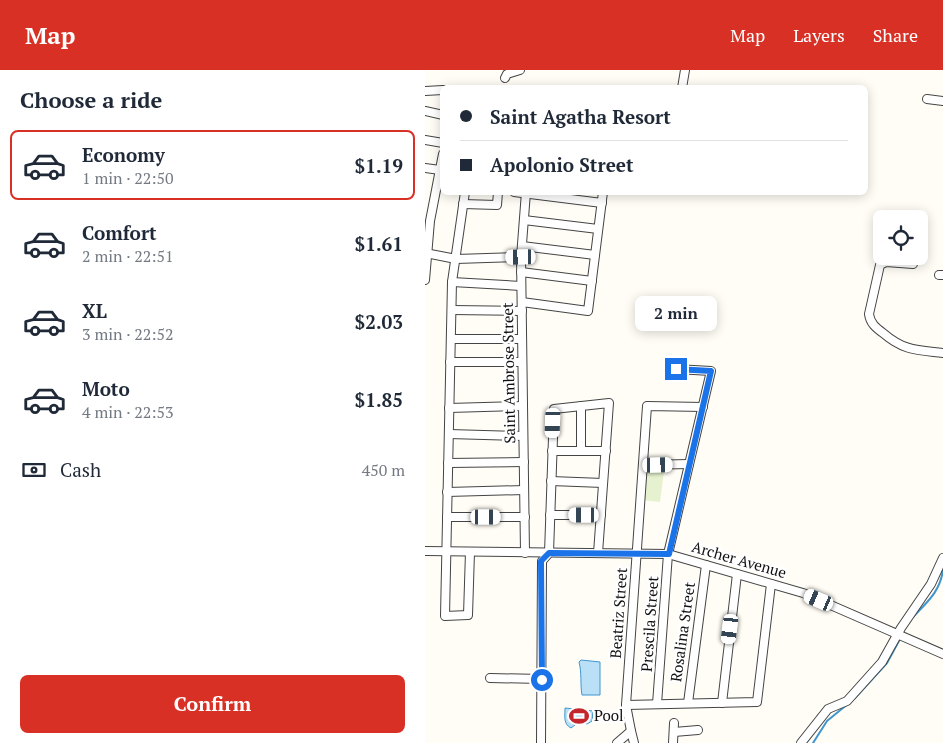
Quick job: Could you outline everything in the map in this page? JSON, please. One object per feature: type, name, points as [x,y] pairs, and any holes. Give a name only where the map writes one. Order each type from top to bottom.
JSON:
[{"type":"street","points":[[505,78],[507,74],[520,70]]},
{"type":"street","points":[[682,85],[685,70]]},
{"type":"street","points":[[425,91],[440,90]]},
{"type":"street","points":[[927,99],[943,101]]},
{"type":"street","points":[[425,111],[440,114]]},
{"type":"street","points":[[425,140],[440,142]]},
{"type":"street","points":[[425,280],[427,221],[435,194],[440,166]]},
{"type":"street","points":[[425,168],[439,170]]},
{"type":"street","points":[[425,193],[435,194]]},
{"type":"street","points":[[464,195],[452,282],[445,616],[468,615],[470,552]]},
{"type":"street","points":[[463,204],[497,205],[498,195]]},
{"type":"street","name":"Saint Ambrose Street","points":[[525,552],[521,257],[526,195]]},
{"type":"street","points":[[541,195],[602,203]]},
{"type":"street","points":[[521,302],[588,311],[603,195]]},
{"type":"street","points":[[524,220],[599,229]]},
{"type":"street","points":[[522,246],[595,255]]},
{"type":"street","points":[[426,253],[456,258],[521,257]]},
{"type":"street","points":[[880,265],[869,314],[869,318],[874,326],[903,347],[943,353]]},
{"type":"street","points":[[521,272],[592,281]]},
{"type":"street","points":[[452,282],[521,286]]},
{"type":"street","points":[[452,310],[522,311]]},
{"type":"street","points":[[451,339],[522,339]]},
{"type":"street","points":[[450,362],[522,362]]},
{"type":"street","name":"Prescila Street","points":[[657,704],[669,554],[711,371],[676,369]]},
{"type":"street","points":[[541,743],[541,561],[549,553],[553,409],[609,403],[598,554]]},
{"type":"street","points":[[449,408],[523,406]]},
{"type":"street","points":[[581,406],[581,451]]},
{"type":"street","name":"Beatriz Street","points":[[634,743],[626,705],[647,406],[703,407]]},
{"type":"street","points":[[449,434],[523,436]]},
{"type":"street","points":[[552,451],[605,450]]},
{"type":"street","points":[[448,463],[524,462]]},
{"type":"street","points":[[643,465],[689,464]]},
{"type":"street","points":[[551,481],[603,483]]},
{"type":"street","points":[[447,492],[524,490]]},
{"type":"street","points":[[550,515],[601,515]]},
{"type":"street","points":[[447,518],[525,517]]},
{"type":"street","name":"Archer Avenue","points":[[425,551],[669,554],[803,593],[943,654]]},
{"type":"street","points":[[801,743],[828,710],[847,702],[883,662],[898,634],[931,584],[943,558]]},
{"type":"street","name":"Rosalina Street","points":[[688,703],[706,565]]},
{"type":"street","points":[[722,703],[737,574]]},
{"type":"street","points":[[626,705],[757,702],[771,584]]},
{"type":"street","points":[[490,678],[542,680]]},
{"type":"street","points":[[673,743],[674,723]]},
{"type":"street","points":[[617,743],[631,730]]},
{"type":"street","points":[[674,732],[698,730]]},
{"type":"green space","points":[[646,469],[664,471],[660,502],[642,500]]},
{"type":"water","points":[[581,660],[600,662],[600,695],[582,695],[579,662]]},
{"type":"water","name":"Pool","points":[[565,708],[593,711],[592,721],[587,724],[580,721],[571,728],[566,722]]},
{"type":"waterway","points":[[913,617],[936,591],[943,570]]},
{"type":"waterway","points":[[855,698],[887,663],[900,639]]},
{"type":"waterway","points":[[813,743],[827,721],[849,703]]},
{"type":"place","name":"Pool","points":[[579,716]]},
{"type":"route","points":[[542,680],[541,561],[549,553],[669,554],[711,371],[676,369]]}]
